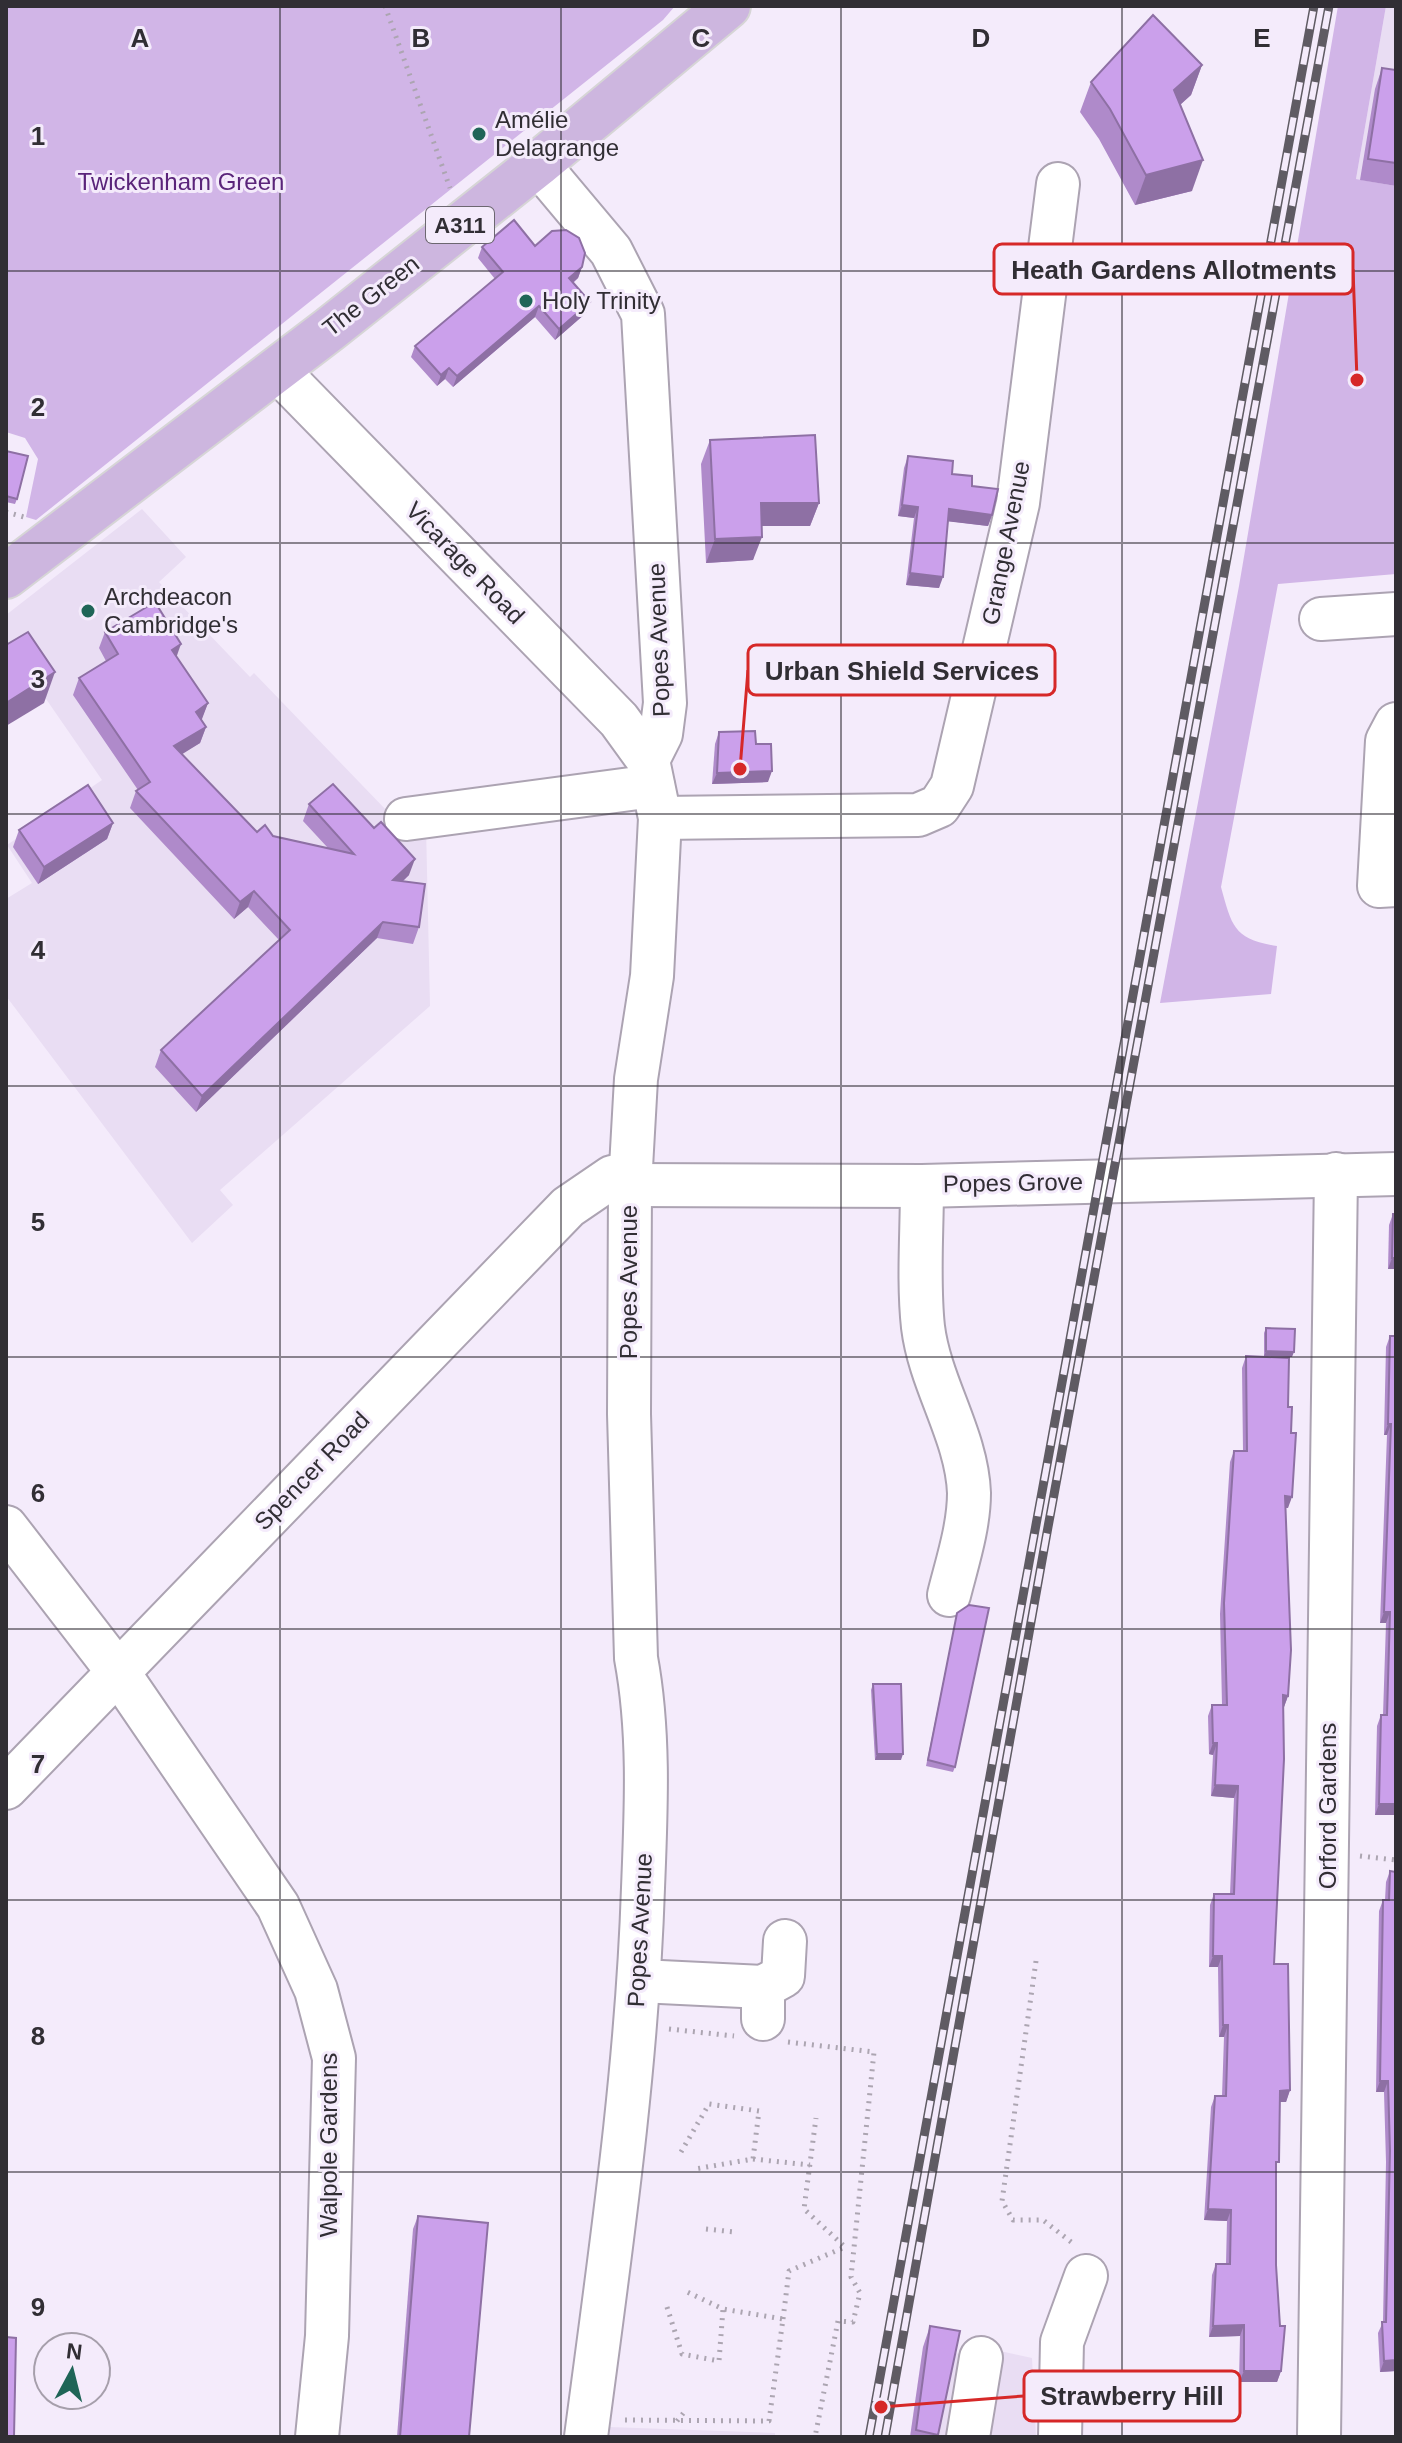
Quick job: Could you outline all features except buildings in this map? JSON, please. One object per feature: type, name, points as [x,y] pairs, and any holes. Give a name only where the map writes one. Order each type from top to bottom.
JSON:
[{"type":"main road","name":"The Green","points":[[6,576],[277,370],[337,337],[465,222],[728,6]]},
{"type":"street","name":"Popes Avenue","points":[[538,164],[611,251],[643,314],[665,703],[654,788],[652,976],[636,1079],[630,1179],[631,1475],[636,1658],[643,1698],[644,1847],[640,1981],[626,2130],[586,2437]]},
{"type":"street","name":"Grange Avenue","points":[[406,819],[654,788],[918,815],[939,806],[952,786],[1018,503],[1058,184]]},
{"type":"street","name":"Vicarage Road","points":[[277,370],[619,720],[654,788]]},
{"type":"street","points":[[1321,619],[1396,614]]},
{"type":"street","points":[[1396,724],[1387,741],[1379,886],[1396,885]]},
{"type":"street","name":"Orford Gardens","points":[[1319,2437],[1336,1174]]},
{"type":"street","name":"Popes Grove","points":[[630,1179],[922,1186],[1396,1174]]},
{"type":"street","name":"Spencer Road","points":[[6,1788],[568,1207],[612,1177],[630,1179]]},
{"type":"street","points":[[922,1186],[923,1325],[930,1366],[949,1417],[969,1490],[967,1515],[949,1595]]},
{"type":"street","name":"Walpole Gardens","points":[[6,1527],[118,1672],[278,1906],[316,1990],[334,2058],[327,2336],[317,2437]]},
{"type":"street","points":[[640,1981],[763,2021],[783,1976],[785,1941]]},
{"type":"street","points":[[1060,2437],[1062,2342],[1086,2276]]},
{"type":"street","points":[[968,2437],[981,2358]]},
{"type":"path","points":[[385,6],[465,222]]},
{"type":"path","points":[[1036,1961],[1002,2201],[1013,2220],[1043,2220],[1075,2243],[1086,2276]]},
{"type":"path","points":[[636,2025],[763,2021],[874,2052],[851,2277],[860,2293],[853,2322],[838,2321],[815,2437]]},
{"type":"path","points":[[681,2152],[709,2104],[759,2111],[753,2159]]},
{"type":"path","points":[[625,2420],[769,2421],[789,2271],[845,2247],[804,2209],[816,2118]]},
{"type":"path","points":[[695,2169],[753,2159],[810,2165]]},
{"type":"path","points":[[706,2229],[735,2232]]},
{"type":"path","points":[[683,2290],[723,2309],[783,2319]]},
{"type":"path","points":[[667,2307],[682,2354],[719,2361],[723,2309]]},
{"type":"path","points":[[677,2421],[685,2411]]},
{"type":"shaded area","points":[[1386,6],[1396,6],[1396,186],[1356,179]]},
{"type":"shaded area","points":[[142,509],[186,557],[159,582],[250,677],[254,673],[388,812],[426,826],[430,1006],[220,1190],[233,1205],[192,1243],[6,996],[6,899],[32,883],[7,845],[102,780],[6,641],[6,615]]},
{"type":"shaded area","points":[[969,2344],[1032,2358],[1036,2437],[910,2437],[923,2347],[965,2355]]},
{"type":"shaded area","points":[[609,2427],[775,2433],[775,2437],[608,2437]]},
{"type":"green space","name":"Twickenham Green","points":[[6,6],[675,6],[663,20],[36,520],[26,517],[38,459],[25,438],[6,432]]},
{"type":"green space","points":[[1338,6],[1386,6],[1356,179],[1396,186],[1396,574],[1278,584],[1221,887],[1237,929],[1252,939],[1277,946],[1271,994],[1160,1003],[1239,586]]},
{"type":"railway","points":[[869,2437],[1314,6]]},
{"type":"railway","points":[[885,2437],[1048,1527],[1329,6]]},
{"type":"place","name":"Amélie Delagrange","points":[[479,134]]},
{"type":"place","name":"Holy Trinity","points":[[526,301]]},
{"type":"place","name":"Heath Gardens Allotments","points":[[1357,380]]},
{"type":"place","name":"Archdeacon Cambridge's","points":[[88,611]]},
{"type":"place","name":"Urban Shield Services","points":[[740,769]]},
{"type":"place","name":"Strawberry Hill","points":[[881,2407]]}]
